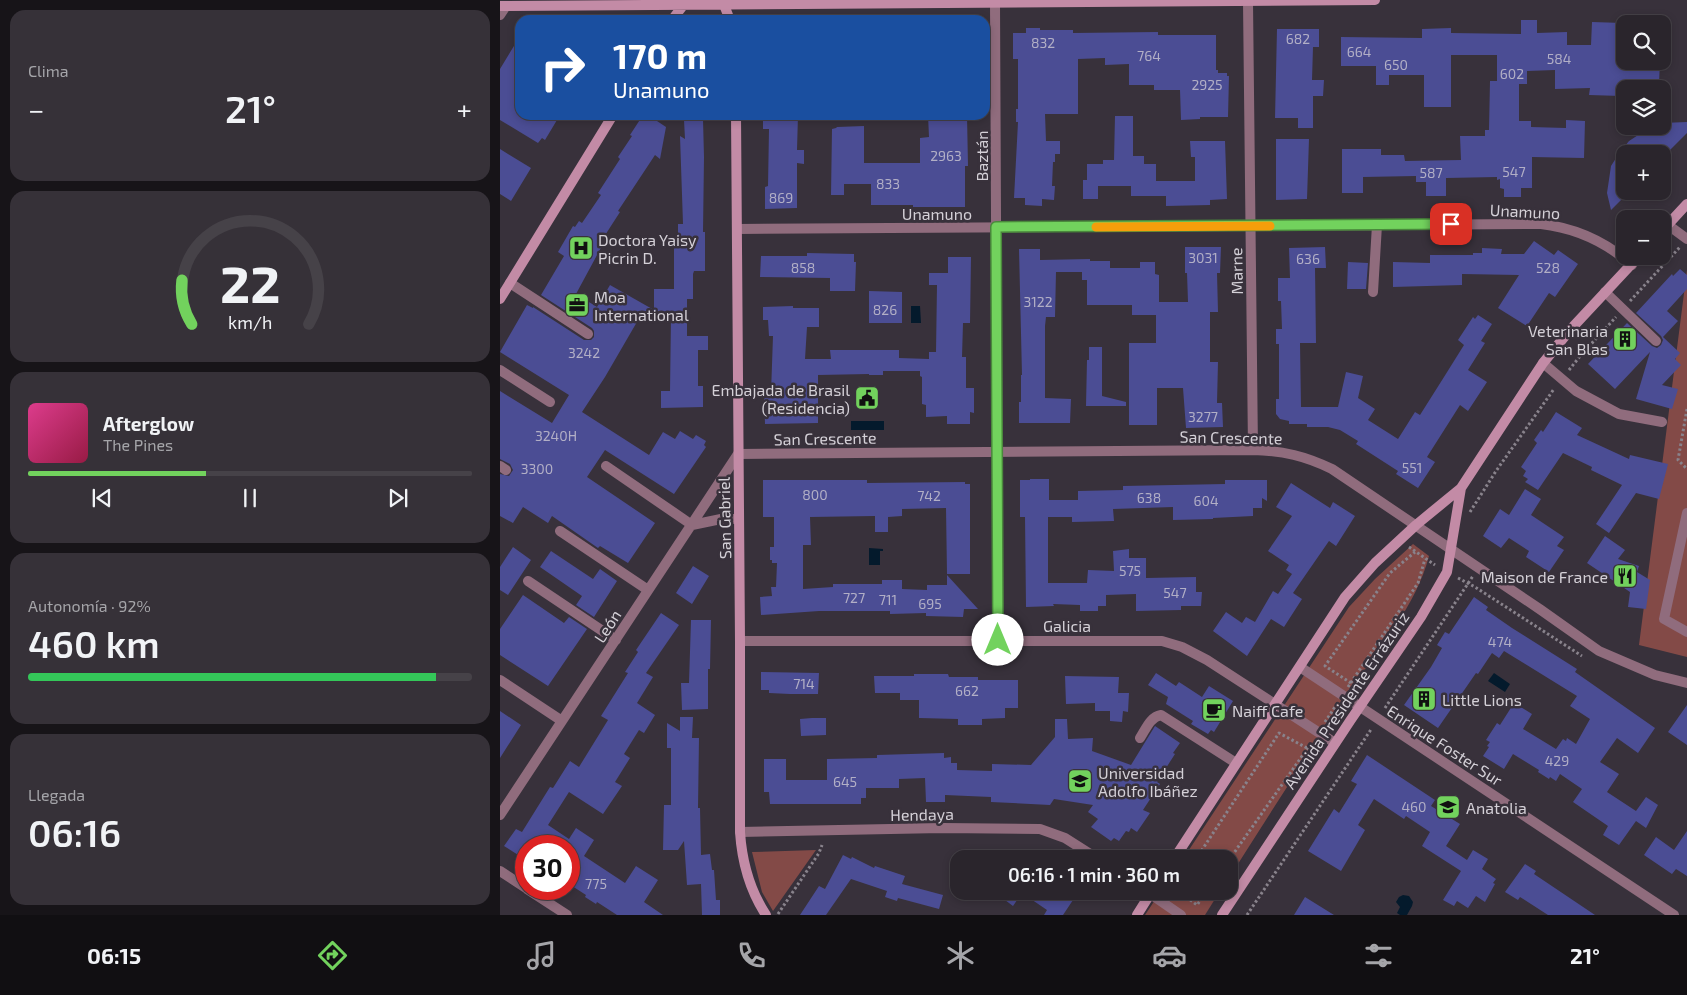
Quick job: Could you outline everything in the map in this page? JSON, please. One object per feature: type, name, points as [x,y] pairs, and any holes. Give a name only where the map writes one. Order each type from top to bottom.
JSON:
[{"type":"street","points":[[500,15],[503,6],[723,2],[1248,2],[1375,0]]},
{"type":"street","points":[[723,2],[728,15]]},
{"type":"street","name":"Baztán","points":[[996,2],[998,640]]},
{"type":"street","name":"Marne","points":[[1248,2],[1253,450]]},
{"type":"street","points":[[676,15],[685,3]]},
{"type":"street","points":[[500,300],[610,120]]},
{"type":"street","name":"San Gabriel","points":[[736,120],[740,832],[742,857],[748,880],[766,915]]},
{"type":"street","points":[[1671,221],[1687,204]]},
{"type":"street","name":"Unamuno","points":[[737,229],[1526,224],[1555,226],[1585,234],[1616,252]]},
{"type":"street","points":[[1373,292],[1377,225]]},
{"type":"street","points":[[1671,231],[1687,239]]},
{"type":"street","name":"Avenida Presidente Errázuriz","points":[[1180,850],[1345,597],[1375,563],[1461,488],[1542,363],[1570,330],[1632,265]]},
{"type":"street","points":[[510,283],[588,334]]},
{"type":"street","points":[[1605,292],[1656,341]]},
{"type":"street","points":[[1542,363],[1576,391],[1619,414],[1662,422]]},
{"type":"street","points":[[500,370],[550,402]]},
{"type":"street","name":"San Crescente","points":[[738,454],[1253,450],[1286,452],[1316,461],[1332,469],[1599,651],[1655,675],[1687,683]]},
{"type":"street","name":"León","points":[[500,815],[738,454]]},
{"type":"street","points":[[606,466],[692,524],[739,519]]},
{"type":"street","name":"Avenida Presidente Errázuriz","points":[[1222,915],[1359,706],[1421,616],[1447,572],[1461,488]]},
{"type":"street","points":[[1687,513],[1664,619],[1687,632]]},
{"type":"street","points":[[560,531],[648,590]]},
{"type":"street","points":[[528,581],[616,640]]},
{"type":"street","name":"Galicia","points":[[740,641],[1162,641],[1178,645],[1193,652],[1335,743]]},
{"type":"street","name":"Enrique Foster Sur","points":[[1300,667],[1674,915]]},
{"type":"street","points":[[500,680],[562,721]]},
{"type":"street","points":[[1140,738],[1150,722],[1156,716],[1161,715],[1236,763]]},
{"type":"street","name":"Hendaya","points":[[740,832],[942,828],[1040,829],[1065,838],[1084,850]]},
{"type":"street","points":[[500,871],[515,881]]},
{"type":"street","points":[[543,900],[567,915]]},
{"type":"street","points":[[1137,915],[1145,900]]},
{"type":"street","points":[[1160,900],[1181,915]]},
{"type":"path","points":[[1687,409],[1678,460],[1687,469]]},
{"type":"path","points":[[1400,540],[1425,559],[1447,572]]},
{"type":"path","points":[[1351,683],[1325,666],[1390,573],[1415,552]]},
{"type":"path","points":[[1236,850],[1319,732],[1418,583],[1425,559]]},
{"type":"path","points":[[1247,915],[1478,568]]},
{"type":"path","points":[[1202,850],[1280,732],[1307,748]]},
{"type":"path","points":[[778,914],[819,853],[822,845]]},
{"type":"path","points":[[1190,900],[1197,905],[1201,900]]},
{"type":"shaded area","points":[[1687,270],[1687,657],[1639,645]]},
{"type":"shaded area","points":[[1413,544],[1429,556],[1415,592],[1396,626],[1351,690],[1238,864],[1238,850],[1189,850],[1349,607],[1375,579]]},
{"type":"shaded area","points":[[816,850],[773,911],[762,892],[752,852]]},
{"type":"shaded area","points":[[1155,900],[1214,900],[1205,915],[1145,915]]},
{"type":"water","points":[[911,306],[920,306],[921,323],[911,323]]},
{"type":"water","points":[[851,421],[884,421],[884,430],[851,430]]},
{"type":"water","points":[[869,548],[883,549],[883,551],[880,551],[880,565],[869,565]]},
{"type":"water","points":[[1494,673],[1510,684],[1505,692],[1488,681]]},
{"type":"water","points":[[1403,895],[1409,896],[1413,902],[1407,915],[1397,913],[1400,907],[1396,902]]},
{"type":"building","points":[[1521,20],[1537,20],[1537,33],[1567,32],[1567,45],[1591,45],[1592,22],[1616,23],[1616,70],[1660,70],[1659,80],[1616,80],[1616,96],[1589,95],[1590,88],[1555,89],[1555,70],[1527,71],[1527,84],[1519,84],[1519,121],[1531,121],[1531,127],[1566,128],[1566,120],[1585,121],[1584,158],[1532,157],[1532,188],[1521,188],[1521,197],[1504,197],[1504,189],[1500,188],[1500,179],[1497,180],[1497,177],[1446,178],[1446,196],[1426,196],[1426,182],[1416,182],[1416,176],[1363,177],[1363,193],[1342,193],[1342,149],[1381,149],[1381,155],[1404,155],[1405,161],[1461,160],[1460,136],[1485,136],[1485,130],[1489,130],[1490,81],[1497,81],[1497,55],[1451,55],[1451,107],[1424,107],[1424,75],[1389,75],[1389,85],[1376,85],[1376,66],[1341,66],[1341,37],[1422,38],[1422,29],[1451,28],[1451,33],[1521,34]]},
{"type":"building","points":[[1026,28],[1073,30],[1073,33],[1158,32],[1158,35],[1216,35],[1216,70],[1218,70],[1218,73],[1227,73],[1227,76],[1229,76],[1228,117],[1200,117],[1200,119],[1181,120],[1180,90],[1154,90],[1154,85],[1129,85],[1129,64],[1105,65],[1105,58],[1078,59],[1078,114],[1045,114],[1046,141],[1060,141],[1060,154],[1055,154],[1055,162],[1053,162],[1052,186],[1055,186],[1054,200],[1042,199],[1042,206],[1025,205],[1025,198],[1014,198],[1018,122],[1016,122],[1016,109],[1018,109],[1018,59],[1013,59],[1013,33],[1026,33]]},
{"type":"building","points":[[1277,29],[1319,29],[1319,47],[1313,47],[1312,80],[1324,80],[1323,96],[1313,96],[1313,128],[1298,128],[1298,118],[1275,118]]},
{"type":"building","points":[[515,44],[515,120],[557,120],[545,140],[542,138],[538,143],[500,120],[500,69]]},
{"type":"building","points":[[1115,116],[1133,116],[1133,156],[1144,156],[1144,164],[1156,164],[1156,181],[1195,181],[1195,157],[1191,157],[1190,141],[1225,141],[1227,199],[1210,200],[1210,205],[1166,206],[1166,196],[1131,196],[1131,186],[1098,186],[1098,199],[1083,199],[1083,180],[1087,180],[1087,164],[1103,164],[1103,160],[1114,160]]},
{"type":"building","points":[[640,120],[656,120],[666,127],[660,159],[655,155],[618,211],[620,212],[600,243],[603,244],[576,294],[597,307],[610,285],[654,310],[654,289],[674,289],[674,243],[678,243],[678,224],[683,224],[680,136],[685,139],[684,120],[703,120],[705,271],[694,271],[693,274],[693,299],[687,299],[687,336],[708,336],[708,350],[698,350],[698,386],[703,386],[703,407],[661,408],[661,391],[670,391],[671,315],[641,315],[582,412],[649,455],[663,432],[675,439],[680,431],[693,439],[696,435],[706,441],[704,445],[706,447],[674,494],[605,450],[587,477],[655,523],[628,563],[600,546],[598,548],[552,516],[548,523],[523,507],[513,523],[500,516],[500,474],[509,476],[513,470],[510,464],[500,459],[500,391],[552,423],[569,395],[500,352],[527,305],[584,340],[591,340],[594,337],[592,328],[541,295],[564,256],[558,252],[573,226],[575,227],[579,221],[582,223],[601,195],[598,193],[620,159],[618,157],[632,136],[630,135]]},
{"type":"building","points":[[763,120],[798,120],[797,150],[804,150],[804,164],[797,163],[797,208],[765,209],[765,187],[768,186],[769,129],[763,129]]},
{"type":"building","points":[[928,120],[967,120],[968,166],[965,166],[965,207],[871,205],[871,184],[844,184],[844,195],[831,195],[832,129],[837,127],[864,126],[864,163],[920,163],[920,138],[929,137]]},
{"type":"building","points":[[1687,122],[1687,133],[1671,149],[1671,145],[1626,145],[1638,135],[1671,135],[1671,123]]},
{"type":"building","points":[[1276,139],[1309,139],[1307,199],[1276,200]]},
{"type":"building","points":[[500,149],[531,168],[511,201],[500,194]]},
{"type":"building","points":[[1616,158],[1616,200],[1621,200],[1611,210],[1607,193],[1611,166]]},
{"type":"building","points":[[1534,241],[1554,255],[1558,250],[1578,264],[1555,297],[1549,293],[1527,326],[1498,308],[1519,275],[1462,274],[1462,285],[1393,287],[1393,262],[1430,263],[1430,255],[1473,255],[1473,253],[1482,253],[1482,248],[1502,249],[1501,254],[1524,254]]},
{"type":"building","points":[[1185,247],[1221,247],[1220,273],[1217,273],[1218,312],[1210,312],[1210,362],[1218,362],[1217,403],[1222,403],[1223,427],[1186,428],[1183,388],[1157,388],[1157,425],[1129,425],[1129,343],[1156,343],[1156,315],[1132,315],[1132,305],[1087,305],[1087,280],[1082,280],[1082,272],[1056,272],[1055,317],[1046,317],[1045,326],[1045,398],[1071,399],[1070,423],[1019,423],[1022,375],[1019,249],[1040,249],[1040,260],[1090,259],[1090,261],[1110,261],[1110,268],[1140,268],[1140,262],[1155,262],[1155,274],[1159,275],[1159,302],[1188,302]]},
{"type":"building","points":[[1325,247],[1326,268],[1315,268],[1316,343],[1300,343],[1301,407],[1338,407],[1346,372],[1363,376],[1358,398],[1375,409],[1368,420],[1398,439],[1415,412],[1420,415],[1464,345],[1458,340],[1473,317],[1475,319],[1478,315],[1492,324],[1481,341],[1485,343],[1468,370],[1487,382],[1468,411],[1460,405],[1427,457],[1435,462],[1418,488],[1396,474],[1398,471],[1356,444],[1358,441],[1340,430],[1328,427],[1307,427],[1307,424],[1289,424],[1289,421],[1280,419],[1276,414],[1276,399],[1279,399],[1279,344],[1276,344],[1276,329],[1282,329],[1281,301],[1278,301],[1278,278],[1290,278],[1289,248]]},
{"type":"building","points":[[807,253],[854,254],[854,262],[856,262],[855,291],[830,291],[830,278],[760,277],[761,256],[807,256]]},
{"type":"building","points":[[948,257],[971,257],[970,323],[963,323],[962,357],[966,357],[966,388],[974,388],[974,413],[970,412],[970,424],[947,424],[947,416],[926,417],[926,405],[922,404],[922,377],[920,376],[920,371],[883,371],[883,375],[818,375],[818,423],[765,424],[764,393],[771,393],[773,336],[769,336],[768,320],[763,320],[763,307],[793,306],[793,308],[819,308],[819,327],[807,327],[805,359],[831,359],[830,350],[899,350],[899,358],[929,359],[929,352],[936,352],[937,285],[929,285],[929,273],[948,273]]},
{"type":"building","points":[[1348,262],[1368,263],[1366,289],[1347,289]]},
{"type":"building","points":[[1680,269],[1687,275],[1687,289],[1667,311],[1678,321],[1663,337],[1680,353],[1675,359],[1681,365],[1662,385],[1678,389],[1672,409],[1636,399],[1650,352],[1615,389],[1588,364],[1627,323],[1652,346],[1657,348],[1661,345],[1663,340],[1661,336],[1636,313],[1672,274],[1673,276]]},
{"type":"building","points":[[869,291],[902,292],[902,323],[869,323]]},
{"type":"building","points":[[1089,347],[1102,347],[1102,396],[1126,402],[1126,406],[1086,406]]},
{"type":"building","points":[[1556,412],[1582,428],[1577,435],[1629,459],[1630,455],[1668,464],[1659,499],[1636,493],[1609,533],[1596,524],[1622,485],[1591,470],[1592,467],[1563,453],[1538,490],[1525,482],[1528,479],[1523,476],[1526,471],[1521,467],[1537,443],[1534,440],[1541,430],[1543,432]]},
{"type":"building","points":[[1049,479],[1049,500],[1078,500],[1078,491],[1123,490],[1123,486],[1225,484],[1225,480],[1267,480],[1267,501],[1262,498],[1262,508],[1253,508],[1253,516],[1213,519],[1173,520],[1173,507],[1113,509],[1114,521],[1072,522],[1072,517],[1048,517],[1048,583],[1087,583],[1088,570],[1114,571],[1113,551],[1129,549],[1129,558],[1146,558],[1146,578],[1196,577],[1196,592],[1202,592],[1201,606],[1181,606],[1181,610],[1136,611],[1136,594],[1106,595],[1106,606],[1098,606],[1098,611],[1080,611],[1080,605],[1053,604],[1054,606],[1026,607],[1025,517],[1020,517],[1020,480]]},
{"type":"building","points":[[763,480],[867,480],[867,483],[965,482],[965,484],[970,484],[970,574],[947,574],[946,508],[902,509],[902,516],[888,517],[888,532],[875,532],[875,516],[810,517],[811,545],[803,545],[803,589],[833,587],[833,584],[882,584],[882,580],[902,580],[902,589],[927,590],[927,585],[947,585],[947,575],[978,609],[964,609],[963,617],[926,616],[926,613],[890,614],[890,611],[819,611],[761,615],[760,597],[772,596],[771,587],[776,587],[777,563],[772,563],[772,560],[770,560],[770,547],[774,547],[774,517],[763,517]]},
{"type":"building","points":[[1291,483],[1330,508],[1333,502],[1355,516],[1336,546],[1329,541],[1293,593],[1302,599],[1284,627],[1271,619],[1247,656],[1213,631],[1226,612],[1242,623],[1246,617],[1255,622],[1273,591],[1278,594],[1292,574],[1286,570],[1289,565],[1268,551],[1292,516],[1276,507]]},
{"type":"building","points":[[1525,489],[1541,499],[1531,515],[1564,537],[1557,546],[1564,550],[1549,572],[1526,557],[1529,551],[1509,538],[1501,548],[1483,536],[1500,509],[1509,515]]},
{"type":"building","name":"Maison de France","points":[[1605,536],[1625,550],[1618,559],[1639,566],[1637,572],[1650,580],[1646,609],[1628,607],[1630,592],[1587,563]]},
{"type":"building","points":[[513,547],[531,560],[508,595],[500,590],[500,567]]},
{"type":"building","points":[[551,551],[593,579],[600,569],[617,581],[594,617],[576,605],[582,596],[540,567]]},
{"type":"building","points":[[693,566],[709,576],[692,604],[676,593]]},
{"type":"building","points":[[523,595],[564,623],[569,617],[587,629],[548,686],[500,655],[500,629]]},
{"type":"building","points":[[1474,597],[1488,607],[1486,610],[1577,669],[1575,672],[1655,728],[1638,753],[1617,738],[1600,762],[1619,774],[1607,792],[1636,811],[1646,797],[1658,805],[1646,828],[1636,821],[1619,845],[1603,835],[1608,826],[1573,802],[1582,789],[1560,774],[1556,781],[1550,777],[1549,779],[1538,772],[1539,770],[1513,754],[1504,769],[1483,756],[1490,742],[1486,740],[1497,723],[1500,725],[1514,703],[1532,714],[1523,729],[1556,749],[1563,739],[1566,741],[1567,738],[1576,744],[1590,719],[1570,706],[1577,696],[1504,651],[1499,658],[1492,653],[1438,728],[1404,705],[1442,648],[1437,645],[1445,632],[1449,634]]},
{"type":"building","points":[[661,613],[679,625],[646,673],[653,677],[637,703],[655,715],[644,733],[639,730],[624,754],[630,758],[615,782],[622,786],[603,814],[569,792],[548,825],[563,835],[515,835],[515,853],[504,846],[516,829],[522,832],[550,787],[553,788],[570,761],[579,767],[608,720],[601,716],[628,673],[625,672],[638,652],[636,650]]},
{"type":"building","points":[[691,620],[711,620],[708,709],[682,710],[681,683],[689,683]]},
{"type":"building","points":[[761,672],[819,673],[818,694],[769,693],[769,690],[761,690]]},
{"type":"building","points":[[1156,673],[1176,686],[1179,682],[1202,697],[1209,686],[1233,701],[1214,732],[1211,730],[1208,734],[1191,724],[1193,721],[1166,704],[1168,697],[1148,685]]},
{"type":"building","points":[[914,674],[948,674],[949,677],[978,677],[978,680],[1018,680],[1018,708],[1005,708],[1005,718],[982,719],[982,725],[958,725],[958,719],[919,718],[919,700],[900,700],[900,693],[875,693],[874,676],[914,676]]},
{"type":"building","points":[[1065,676],[1119,677],[1118,693],[1129,693],[1128,712],[1123,711],[1122,722],[1110,721],[1110,711],[1095,711],[1095,703],[1066,704]]},
{"type":"building","points":[[1687,705],[1687,745],[1668,732]]},
{"type":"building","points":[[500,711],[521,725],[500,758]]},
{"type":"building","points":[[680,717],[693,717],[692,738],[699,738],[698,808],[700,808],[701,855],[710,854],[712,870],[714,870],[716,900],[720,900],[720,915],[702,915],[701,884],[687,885],[684,841],[678,850],[663,850],[664,805],[671,805],[671,748],[667,748],[667,723],[680,731]]},
{"type":"building","points":[[826,718],[826,735],[801,736],[800,719]]},
{"type":"building","points":[[1055,719],[1067,719],[1068,739],[1093,738],[1092,751],[1131,765],[1155,726],[1180,743],[1157,782],[1160,784],[1143,810],[1150,813],[1137,832],[1131,828],[1129,832],[1126,831],[1119,841],[1114,838],[1111,841],[1091,827],[1098,819],[1088,812],[1093,805],[1054,799],[1050,805],[991,802],[991,797],[945,795],[945,802],[926,802],[925,778],[899,779],[899,788],[866,788],[866,798],[861,798],[861,804],[770,804],[769,792],[764,792],[764,759],[786,759],[786,780],[827,780],[827,759],[877,758],[877,755],[944,753],[944,758],[951,757],[951,763],[957,763],[957,770],[992,771],[992,764],[1031,765],[1055,737]]},
{"type":"building","points":[[1367,755],[1435,800],[1431,806],[1460,824],[1446,846],[1467,860],[1473,850],[1488,859],[1482,869],[1496,879],[1485,902],[1476,896],[1468,908],[1457,901],[1454,906],[1443,900],[1461,871],[1422,846],[1430,832],[1406,816],[1404,819],[1374,799],[1358,825],[1365,830],[1341,871],[1308,851],[1334,809],[1339,813],[1357,784],[1351,781]]},
{"type":"building","points":[[576,828],[594,840],[584,856],[625,883],[636,866],[658,880],[644,902],[663,915],[617,915],[597,902],[596,904],[585,897],[586,895],[580,891],[580,835],[572,835]]},
{"type":"building","points":[[1687,831],[1687,876],[1676,869],[1672,874],[1644,855],[1656,837],[1674,850]]},
{"type":"building","points":[[843,855],[851,859],[852,857],[874,868],[875,866],[905,876],[902,884],[943,895],[939,909],[898,898],[897,901],[885,897],[887,891],[851,879],[826,915],[800,915],[819,886],[825,889]]},
{"type":"building","points":[[1525,864],[1536,871],[1534,874],[1595,915],[1548,915],[1520,897],[1518,900],[1505,892]]},
{"type":"building","points":[[1305,897],[1334,915],[1294,915]]},
{"type":"building","points":[[1005,900],[1017,900],[1013,906]]},
{"type":"building","points":[[1032,900],[1073,900],[1063,915],[1044,915],[1047,910]]},
{"type":"slow traffic","points":[[1096,227],[1270,226]]},
{"type":"place","name":"Doctora Yaisy Picrin D.","points":[[581,248]]},
{"type":"place","name":"Moa International","points":[[577,305]]},
{"type":"place","name":"Veterinaria San Blas","points":[[1625,339]]},
{"type":"place","name":"Embajada de Brasil (Residencia)","points":[[867,398]]},
{"type":"place","name":"Maison de France","points":[[1625,576]]},
{"type":"place","name":"Little Lions","points":[[1424,699]]},
{"type":"place","name":"Naiff Cafe","points":[[1214,710]]},
{"type":"place","name":"Universidad Adolfo Ibáñez","points":[[1080,781]]},
{"type":"place","name":"Anatolia","points":[[1448,807]]},
{"type":"route","points":[[998,640],[996,227],[1451,224]]}]
